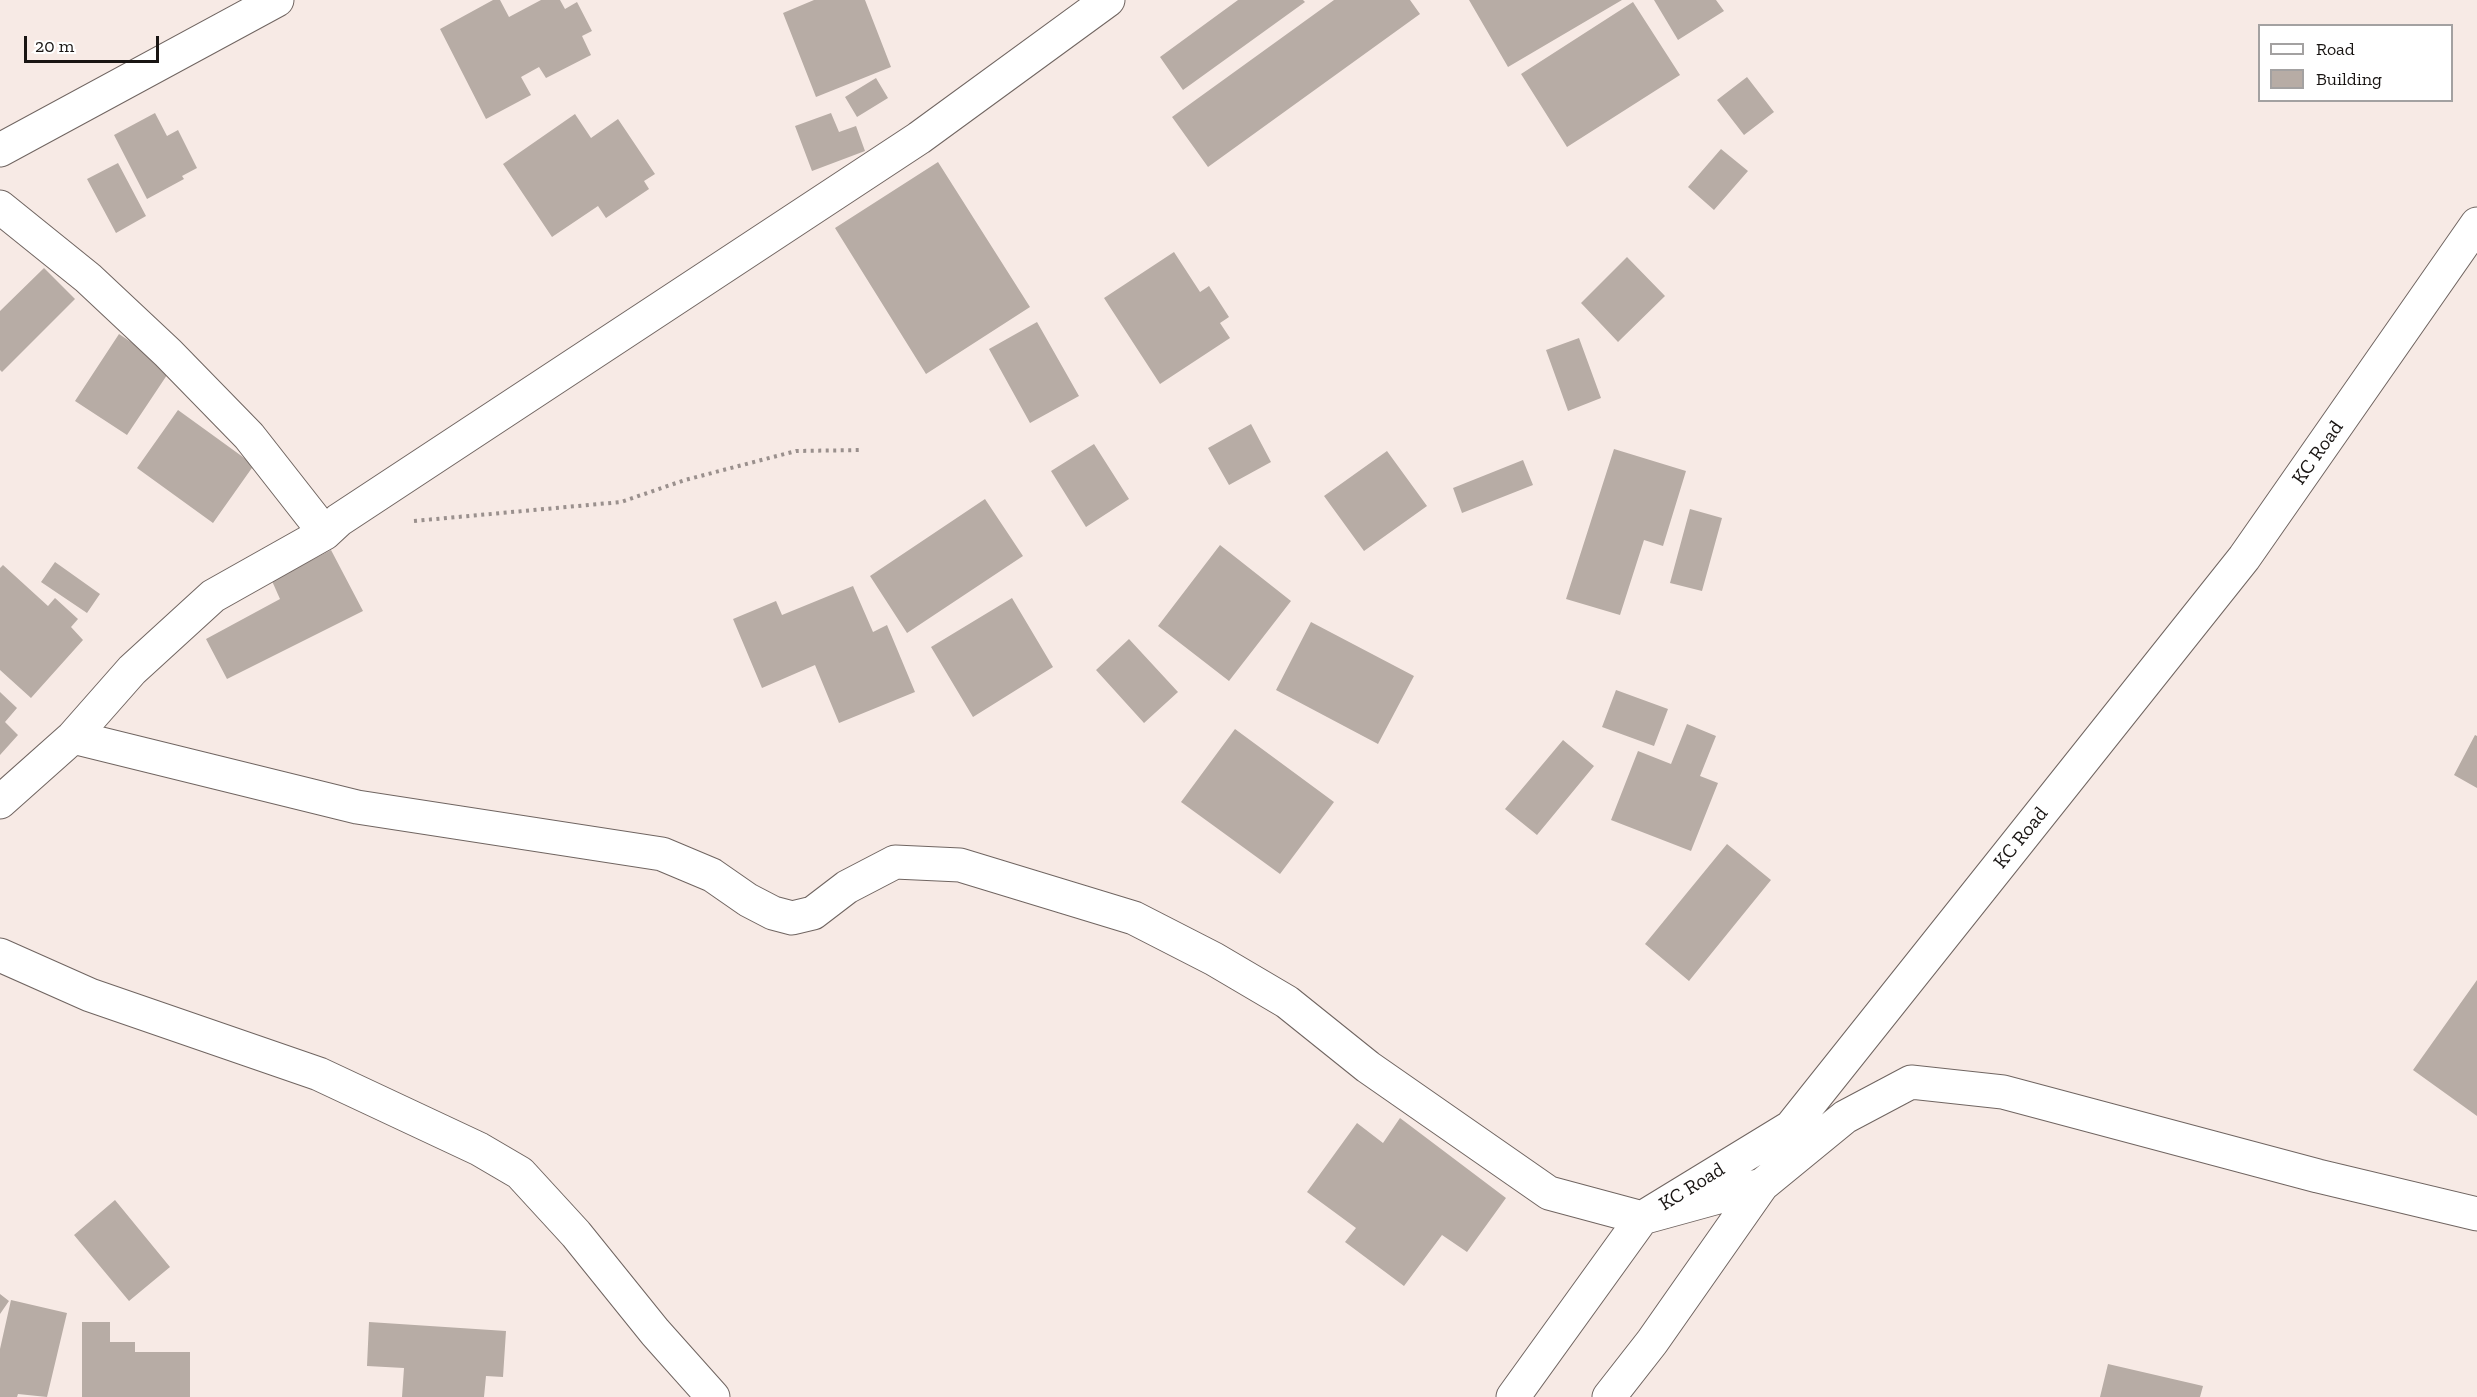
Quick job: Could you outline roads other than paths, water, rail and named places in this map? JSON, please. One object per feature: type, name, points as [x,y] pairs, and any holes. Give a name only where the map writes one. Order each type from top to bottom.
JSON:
[{"type":"street","points":[[0,150],[278,0]]},
{"type":"street","points":[[0,802],[73,737],[132,670],[213,596],[325,533],[339,520],[919,138],[1108,0]]},
{"type":"street","points":[[0,207],[88,278],[168,353],[249,436],[325,533]]},
{"type":"street","name":"KC Road","points":[[1513,1397],[1642,1218],[1791,1126],[2244,558],[2477,224]]},
{"type":"street","points":[[73,737],[357,807],[662,854],[712,874],[748,900],[773,913],[792,918],[813,914],[847,887],[895,862],[960,866],[1134,918],[1214,959],[1287,1002],[1368,1067],[1549,1193],[1642,1218],[1762,1185]]},
{"type":"street","points":[[0,955],[90,995],[319,1074],[478,1149],[519,1173],[576,1234],[655,1332],[713,1397]]},
{"type":"street","points":[[1609,1397],[1652,1342],[1762,1185],[1845,1117],[1911,1082],[2003,1092],[2284,1168],[2477,1214]]}]
